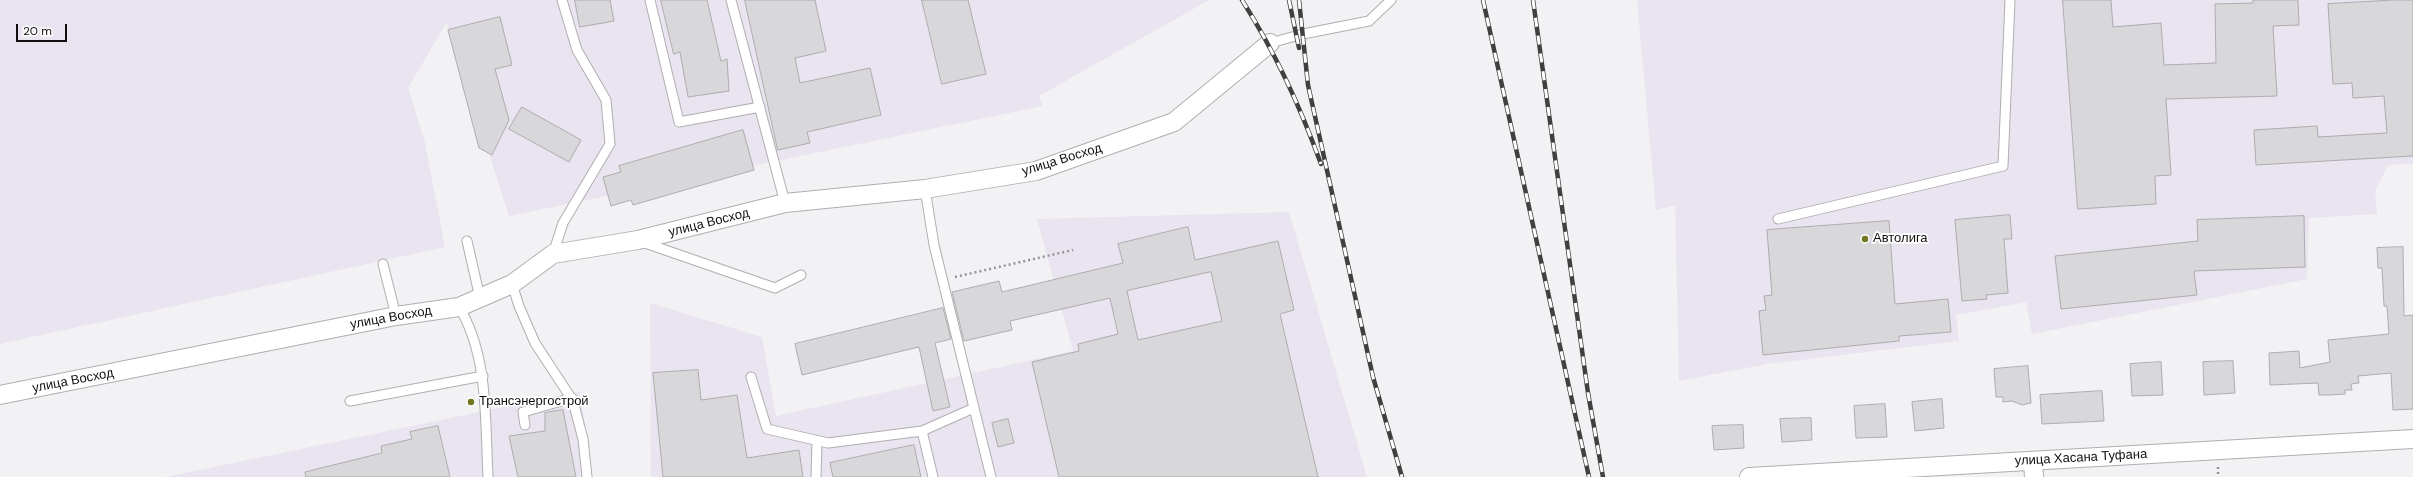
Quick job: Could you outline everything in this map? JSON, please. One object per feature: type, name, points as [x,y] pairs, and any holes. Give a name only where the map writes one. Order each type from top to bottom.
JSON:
[{"type":"street","name":"улица Восход","points":[[0,395],[396,316],[459,307],[512,284],[553,254],[638,240],[785,203],[925,189],[1036,170],[1174,122],[1270,43]]},
{"type":"street","name":"улица Хасана Туфана","points":[[1749,477],[2034,469],[2413,439]]},
{"type":"lane","points":[[553,254],[563,223],[610,144],[606,100],[577,50],[562,0]]},
{"type":"lane","points":[[650,0],[679,122],[760,107]]},
{"type":"lane","points":[[731,0],[785,203]]},
{"type":"lane","name":"улица Восход","points":[[1270,43],[1303,34],[1369,21],[1391,0]]},
{"type":"lane","points":[[1778,219],[2003,166],[2010,0]]},
{"type":"lane","points":[[925,189],[934,245],[991,477]]},
{"type":"lane","points":[[638,240],[776,288],[801,275]]},
{"type":"lane","points":[[467,241],[480,298]]},
{"type":"lane","points":[[383,264],[396,316]]},
{"type":"lane","points":[[512,284],[519,306],[536,343],[572,398],[583,439],[587,477]]},
{"type":"lane","points":[[459,307],[465,317],[483,376],[488,477]]},
{"type":"lane","points":[[350,401],[483,376]]},
{"type":"lane","points":[[751,377],[767,429],[828,443],[922,431],[974,408]]},
{"type":"lane","points":[[525,425],[523,412],[572,398]]},
{"type":"lane","points":[[922,431],[933,477]]},
{"type":"lane","points":[[816,477],[817,441]]},
{"type":"path","points":[[943,279],[1073,250]]},
{"type":"shaded area","points":[[0,0],[1209,0],[1039,96],[1043,106],[509,216],[447,22],[408,88],[425,143],[445,247],[0,344]]},
{"type":"shaded area","points":[[1637,0],[2413,0],[2413,164],[2388,165],[2375,191],[2377,214],[2309,218],[2307,279],[2032,334],[2026,302],[1956,315],[1959,341],[1767,364],[1679,381],[1675,205],[1656,210]]},
{"type":"shaded area","points":[[1289,212],[1367,477],[651,477],[650,303],[762,337],[776,416],[1073,351],[1037,219]]},
{"type":"shaded area","points":[[580,391],[592,477],[166,477]]},
{"type":"building","points":[[575,0],[610,0],[614,21],[580,27]]},
{"type":"building","points":[[661,0],[707,0],[721,61],[727,59],[729,91],[688,97],[680,52],[674,54]]},
{"type":"building","points":[[745,0],[815,0],[826,51],[795,58],[800,83],[870,68],[881,115],[807,132],[810,143],[778,150]]},
{"type":"building","points":[[922,0],[968,0],[986,74],[942,84]]},
{"type":"building","points":[[2063,0],[2111,0],[2113,27],[2161,23],[2164,65],[2216,63],[2215,4],[2253,3],[2253,0],[2298,0],[2299,25],[2273,26],[2277,96],[2166,99],[2171,175],[2155,176],[2156,204],[2078,209]]},
{"type":"building","points":[[2413,0],[2413,156],[2256,165],[2254,130],[2317,126],[2318,137],[2387,133],[2384,96],[2353,98],[2352,83],[2333,84],[2328,4]]},
{"type":"building","points":[[500,17],[512,65],[495,69],[509,120],[492,155],[479,148],[448,30]]},
{"type":"building","points":[[522,107],[581,140],[569,162],[509,129]]},
{"type":"building","points":[[743,130],[754,170],[633,205],[631,200],[611,206],[603,177],[621,172],[619,166]]},
{"type":"building","points":[[2010,215],[2012,239],[2004,239],[2008,293],[1986,295],[1987,299],[1962,301],[1955,220]]},
{"type":"building","points":[[2304,216],[2305,267],[2194,271],[2197,295],[2061,309],[2055,256],[2198,241],[2197,220]]},
{"type":"building","points":[[1889,221],[1895,304],[1948,299],[1951,332],[1899,336],[1899,341],[1763,355],[1759,311],[1766,310],[1764,296],[1772,295],[1767,230]]},
{"type":"building","points":[[1188,227],[1195,260],[1278,241],[1294,310],[1280,314],[1318,477],[1059,477],[1032,362],[1079,351],[1078,344],[1118,334],[1110,298],[1010,321],[1012,330],[964,341],[952,292],[999,281],[1002,292],[1123,263],[1118,244]],"holes":[[[1211,272],[1222,321],[1138,340],[1127,291]]]},
{"type":"building","points":[[2403,247],[2404,316],[2413,315],[2413,409],[2393,410],[2391,373],[2358,376],[2359,383],[2351,384],[2352,390],[2345,390],[2345,394],[2319,395],[2318,383],[2270,385],[2269,353],[2299,351],[2300,368],[2330,362],[2328,340],[2389,334],[2387,306],[2384,306],[2382,268],[2378,268],[2377,248]]},
{"type":"building","points":[[943,308],[951,339],[935,343],[950,407],[933,411],[919,347],[802,375],[795,344]]},
{"type":"building","points":[[2233,361],[2235,393],[2204,395],[2203,362]]},
{"type":"building","points":[[2161,362],[2163,395],[2132,396],[2130,364]]},
{"type":"building","points":[[2028,366],[2031,403],[2022,405],[2012,401],[2003,402],[2003,397],[1996,397],[1994,369]]},
{"type":"building","points":[[698,370],[701,400],[737,395],[747,458],[799,450],[803,477],[663,477],[653,373]]},
{"type":"building","points":[[2102,391],[2104,421],[2042,424],[2040,395]]},
{"type":"building","points":[[1942,399],[1944,428],[1915,431],[1912,402]]},
{"type":"building","points":[[1885,404],[1887,437],[1856,438],[1854,406]]},
{"type":"building","points":[[563,410],[576,477],[518,477],[509,436],[545,431],[545,413]]},
{"type":"building","points":[[1811,418],[1812,440],[1782,442],[1780,419]]},
{"type":"building","points":[[1008,419],[1014,443],[998,447],[992,423]]},
{"type":"building","points":[[1743,425],[1744,448],[1714,450],[1712,426]]},
{"type":"building","points":[[438,426],[450,477],[306,477],[305,472],[382,453],[381,446],[412,439],[410,432]]},
{"type":"building","points":[[914,445],[921,477],[833,477],[830,463]]},
{"type":"railway","points":[[1242,0],[1266,40],[1286,80],[1321,164]]},
{"type":"railway","points":[[1289,0],[1299,48]]},
{"type":"railway","points":[[1299,0],[1308,85],[1373,377],[1402,477]]},
{"type":"railway","points":[[1483,0],[1589,477]]},
{"type":"railway","points":[[1533,0],[1588,393],[1603,477]]},
{"type":"place","name":"Автолига","points":[[1865,239]]},
{"type":"place","name":"Трансэнергострой","points":[[471,402]]}]
